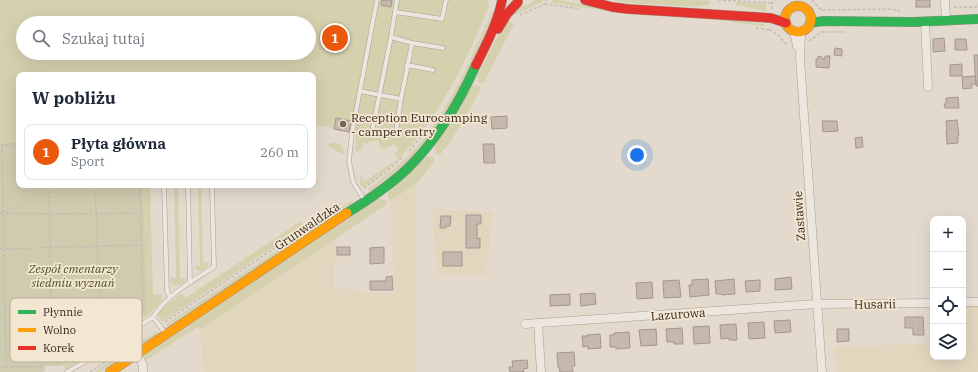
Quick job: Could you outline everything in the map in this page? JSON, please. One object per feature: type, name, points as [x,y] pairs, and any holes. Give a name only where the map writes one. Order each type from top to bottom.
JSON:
[{"type":"main road","name":"Grunwaldzka","points":[[479,60],[502,0]]},
{"type":"main road","points":[[509,0],[514,2],[522,1]]},
{"type":"main road","points":[[585,0],[612,7],[647,11],[771,18],[786,23],[788,26],[797,31],[807,28],[810,19],[807,9],[798,3],[786,13],[771,18]]},
{"type":"main road","name":"Grunwaldzka","points":[[142,351],[366,201],[407,169],[437,135],[454,108],[479,60],[507,14],[522,1]]},
{"type":"main road","points":[[786,13],[786,23]]},
{"type":"main road","points":[[810,19],[823,21],[946,21],[978,18]]},
{"type":"main road","name":"Grunwaldzka","points":[[110,372],[125,362]]},
{"type":"street","points":[[945,4],[946,21]]},
{"type":"street","points":[[925,21],[928,87]]},
{"type":"street","name":"Zastawie","points":[[797,31],[822,372]]},
{"type":"street","points":[[966,302],[978,302]]},
{"type":"street","name":"Husarii","points":[[817,304],[930,303]]},
{"type":"street","name":"Lazurowa","points":[[525,324],[817,304]]},
{"type":"street","points":[[538,323],[541,372]]},
{"type":"street","points":[[141,362],[143,372]]},
{"type":"lane","points":[[366,201],[353,182],[349,161],[352,133],[377,0]]},
{"type":"lane","points":[[373,128],[397,0]]},
{"type":"lane","points":[[395,12],[442,19],[446,0]]},
{"type":"lane","points":[[390,37],[412,43],[443,48]]},
{"type":"lane","points":[[396,132],[412,43]]},
{"type":"lane","points":[[407,65],[433,70]]},
{"type":"lane","points":[[360,91],[401,99]]},
{"type":"lane","points":[[164,188],[166,291],[170,297]]},
{"type":"lane","points":[[188,188],[190,283]]},
{"type":"lane","points":[[142,324],[153,317],[170,297],[214,267],[212,188]]},
{"type":"lane","points":[[153,317],[166,335]]},
{"type":"lane","points":[[67,372],[84,362]]},
{"type":"path","points":[[718,0],[772,3]]},
{"type":"path","points":[[812,0],[822,10],[892,9],[906,12]]},
{"type":"path","points":[[945,4],[978,6]]},
{"type":"path","points":[[360,192],[406,154],[428,129]]},
{"type":"path","points":[[6,367],[3,249],[4,213],[1,145],[16,144]]},
{"type":"path","points":[[49,188],[51,298]]},
{"type":"path","points":[[95,188],[99,298]]},
{"type":"path","points":[[140,188],[142,311]]},
{"type":"path","points":[[0,213],[141,214]]},
{"type":"path","points":[[160,326],[199,298],[314,222]]},
{"type":"path","points":[[0,249],[142,245]]},
{"type":"path","points":[[0,367],[41,367],[44,362]]},
{"type":"path","points":[[90,372],[105,362]]},
{"type":"shaded area","points":[[0,0],[488,0],[489,7],[453,83],[419,136],[400,157],[398,159],[395,153],[398,150],[394,144],[387,148],[382,148],[379,145],[379,141],[374,140],[373,142],[369,141],[368,144],[363,143],[361,150],[357,152],[355,150],[356,133],[316,125],[316,72],[16,72],[16,142],[0,143]]},
{"type":"shaded area","points":[[535,0],[543,0],[542,2],[515,15],[512,13],[519,7],[527,5]]},
{"type":"shaded area","points":[[552,0],[618,11],[719,18],[764,24],[764,26],[717,20],[614,12],[553,3]]},
{"type":"shaded area","points":[[613,0],[694,0],[710,1],[710,4],[696,7],[630,3]]},
{"type":"shaded area","points":[[736,2],[765,4],[766,11],[735,5]]},
{"type":"shaded area","points":[[492,12],[494,14],[477,52],[448,109],[424,143],[410,159],[372,190],[367,190],[408,156],[420,143],[442,113],[460,80]]},
{"type":"shaded area","points":[[508,20],[514,24],[483,84],[479,82],[477,76],[495,41]]},
{"type":"shaded area","points":[[477,85],[481,88],[472,106],[457,132],[439,156],[435,153],[434,147],[472,86]]},
{"type":"shaded area","points":[[334,142],[342,147],[345,156],[328,146],[330,143]]},
{"type":"shaded area","points":[[427,156],[434,158],[435,161],[416,184],[390,201],[388,192]]},
{"type":"shaded area","points":[[398,159],[363,188],[360,184],[361,176],[365,181]]},
{"type":"shaded area","points":[[416,184],[415,372],[204,372],[200,330],[337,237],[337,264],[334,266],[334,287],[336,289],[358,289],[358,293],[395,293],[394,272],[396,267],[393,263],[391,201]]},
{"type":"shaded area","points":[[143,188],[150,188],[153,294],[162,294],[161,302],[149,315],[142,320],[142,316],[147,313]]},
{"type":"shaded area","points":[[174,188],[178,188],[180,278],[186,279],[184,283],[177,286],[171,283],[170,278],[176,278]]},
{"type":"shaded area","points":[[198,188],[201,188],[203,262],[209,263],[206,268],[200,271],[195,269],[194,266],[200,266]]},
{"type":"shaded area","points":[[379,198],[385,200],[387,204],[200,330],[198,327],[145,361],[145,355]]},
{"type":"shaded area","points":[[354,199],[351,205],[168,326],[165,325]]},
{"type":"shaded area","points":[[432,209],[493,212],[486,275],[437,274]]},
{"type":"shaded area","points":[[301,221],[305,226],[162,322],[158,316],[158,311],[182,293],[185,298]]},
{"type":"shaded area","points":[[966,305],[978,305],[978,372],[837,372],[834,347],[930,343],[930,360],[966,360]]},
{"type":"shaded area","points":[[157,331],[156,335],[142,344],[142,341]]},
{"type":"shaded area","points":[[72,362],[78,362],[65,369],[64,365]]},
{"type":"shaded area","points":[[109,362],[115,362],[100,372],[94,372]]},
{"type":"green space","name":"Zespół cmentarzy siedmiu wyznań","points":[[16,142],[16,188],[143,188],[147,313],[142,316],[142,298],[10,298],[10,362],[72,362],[60,366],[45,366],[45,371],[42,372],[0,372],[0,143]]},
{"type":"building","points":[[382,0],[392,0],[391,7],[381,5]]},
{"type":"building","points":[[916,0],[930,0],[930,7],[916,7]]},
{"type":"building","points":[[944,38],[945,51],[933,52],[933,39]]},
{"type":"building","points":[[955,39],[966,39],[967,50],[955,50]]},
{"type":"building","points":[[835,48],[842,49],[842,56],[834,55]]},
{"type":"building","points":[[974,55],[978,55],[978,86],[976,86]]},
{"type":"building","points":[[818,56],[825,59],[825,56],[830,56],[829,68],[816,67],[816,59],[818,59]]},
{"type":"building","points":[[962,64],[962,76],[950,76],[950,65]]},
{"type":"building","points":[[975,76],[976,84],[972,84],[972,88],[963,89],[962,77]]},
{"type":"building","points":[[958,97],[959,108],[945,108],[944,104],[946,104],[946,98]]},
{"type":"building","points":[[507,116],[507,128],[492,129],[491,117]]},
{"type":"building","name":"Reception Eurocamping - camper entry","points":[[336,118],[351,121],[349,132],[334,129]]},
{"type":"building","points":[[957,120],[959,135],[958,143],[947,144],[946,121]]},
{"type":"building","points":[[822,121],[837,121],[838,131],[823,132]]},
{"type":"building","points":[[862,137],[863,147],[856,148],[855,138]]},
{"type":"building","points":[[483,144],[494,144],[495,163],[484,163]]},
{"type":"building","points":[[466,215],[481,215],[481,224],[477,224],[477,239],[480,238],[480,248],[466,248]]},
{"type":"building","points":[[441,216],[451,216],[450,226],[440,228]]},
{"type":"building","points":[[337,247],[350,247],[350,255],[337,255]]},
{"type":"building","points":[[384,247],[384,263],[370,264],[370,248]]},
{"type":"building","points":[[443,252],[462,252],[462,266],[443,266]]},
{"type":"building","points":[[392,276],[393,290],[370,290],[370,281],[386,281],[386,277]]},
{"type":"building","points":[[791,277],[792,289],[775,290],[775,279]]},
{"type":"building","points":[[708,279],[709,295],[690,297],[689,285],[692,285],[692,280]]},
{"type":"building","points":[[734,279],[735,294],[716,294],[715,281]]},
{"type":"building","points":[[679,280],[681,297],[664,298],[663,281]]},
{"type":"building","points":[[760,280],[760,291],[746,292],[745,281]]},
{"type":"building","points":[[652,282],[653,298],[637,299],[636,283]]},
{"type":"building","points":[[595,293],[596,304],[581,306],[580,294]]},
{"type":"building","points":[[570,294],[570,305],[550,306],[550,295]]},
{"type":"building","points":[[905,317],[923,317],[924,335],[913,335],[913,328],[905,328]]},
{"type":"building","points":[[790,320],[791,332],[775,333],[774,321]]},
{"type":"building","points":[[764,322],[765,338],[749,339],[748,323]]},
{"type":"building","points":[[736,324],[737,340],[729,340],[729,338],[721,339],[720,325]]},
{"type":"building","points":[[709,326],[710,343],[694,344],[693,327]]},
{"type":"building","points":[[682,328],[683,344],[667,342],[666,329]]},
{"type":"building","points":[[656,329],[657,345],[641,346],[639,330]]},
{"type":"building","points":[[837,329],[849,329],[849,341],[837,342]]},
{"type":"building","points":[[629,332],[630,348],[616,349],[616,347],[610,347],[610,335],[614,335],[614,333]]},
{"type":"building","points":[[600,334],[601,348],[588,349],[588,346],[583,347],[582,336]]},
{"type":"building","points":[[574,352],[575,366],[572,366],[573,372],[560,372],[557,353]]},
{"type":"building","points":[[527,360],[528,368],[523,369],[524,372],[510,372],[509,367],[513,367],[512,361]]},
{"type":"traffic: fast","points":[[810,23],[823,21],[914,22],[978,19]]},
{"type":"traffic: fast","points":[[347,213],[386,187],[418,158],[438,133],[455,107],[476,65]]},
{"type":"traffic: slow","points":[[798,6],[807,10],[811,19],[807,28],[798,32],[789,28],[785,19],[789,10],[798,6]]},
{"type":"traffic: slow","points":[[142,351],[347,213]]},
{"type":"traffic: slow","points":[[110,372],[125,362]]},
{"type":"traffic: jam","points":[[476,65],[495,25],[502,0]]},
{"type":"traffic: jam","points":[[585,0],[612,7],[628,9],[771,18],[786,23]]},
{"type":"traffic: jam","points":[[498,29],[507,14],[518,2]]},
{"type":"place","name":"Płyta główna","points":[[335,38]]},
{"type":"place","name":"Reception Eurocamping - camper entry","points":[[343,124]]}]
